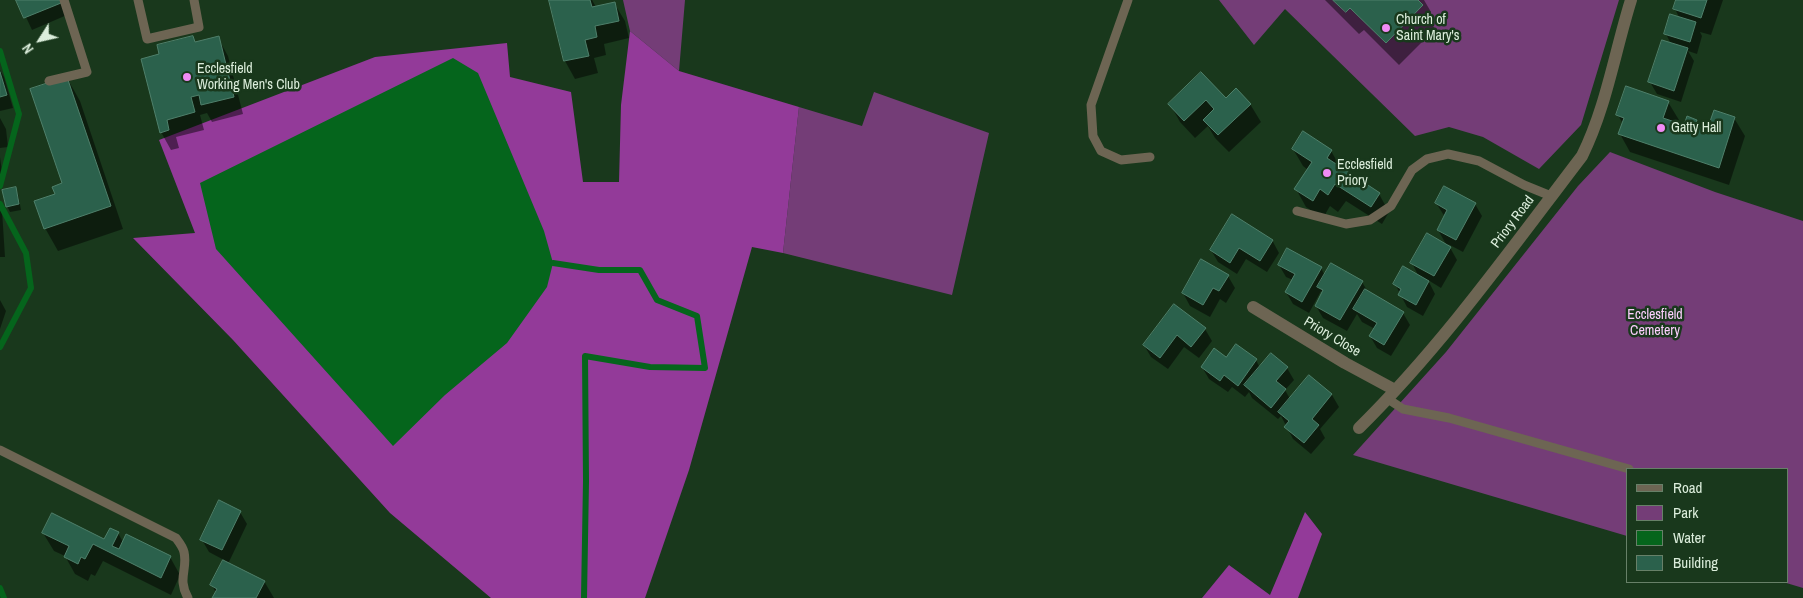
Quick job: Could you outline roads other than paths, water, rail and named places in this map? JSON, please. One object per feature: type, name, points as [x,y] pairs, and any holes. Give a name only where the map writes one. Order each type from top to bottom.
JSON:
[{"type":"street","name":"Priory Road","points":[[1358,428],[1392,395],[1470,304],[1582,156],[1591,139],[1631,0]]},
{"type":"street","name":"Priory Close","points":[[1253,308],[1345,363],[1392,395]]},
{"type":"lane","points":[[49,81],[87,72],[64,0]]},
{"type":"lane","points":[[138,0],[147,39],[199,27],[194,0]]},
{"type":"lane","points":[[1128,0],[1091,105],[1093,136],[1101,151],[1121,160],[1150,157]]},
{"type":"lane","points":[[1297,211],[1346,224],[1370,220],[1390,206],[1412,170],[1427,159],[1448,154],[1479,161],[1524,185],[1552,196]]},
{"type":"lane","points":[[1392,395],[1403,409],[1449,418],[1626,468]]},
{"type":"lane","points":[[0,450],[176,538],[184,550],[185,563],[182,580],[188,598]]},
{"type":"water","points":[[453,58],[478,73],[544,231],[553,263],[547,287],[507,343],[445,395],[393,446],[216,249],[200,183]]},
{"type":"waterway","points":[[0,51],[19,114],[0,186]]},
{"type":"waterway","points":[[0,204],[26,253],[31,288],[0,347]]},
{"type":"waterway","points":[[553,263],[599,270],[640,270],[657,300],[697,316],[705,368],[650,367],[585,356],[586,481],[584,598]]},
{"type":"waterway","points":[[0,588],[4,598]]},
{"type":"place","name":"Church of Saint Mary's","points":[[1386,28]]},
{"type":"place","name":"Ecclesfield Working Men's Club","points":[[187,77]]},
{"type":"place","name":"Gatty Hall","points":[[1661,128]]},
{"type":"place","name":"Ecclesfield Priory","points":[[1327,173]]},
{"type":"park label","name":"Ecclesfield Cemetery","points":[[1655,324]]}]
